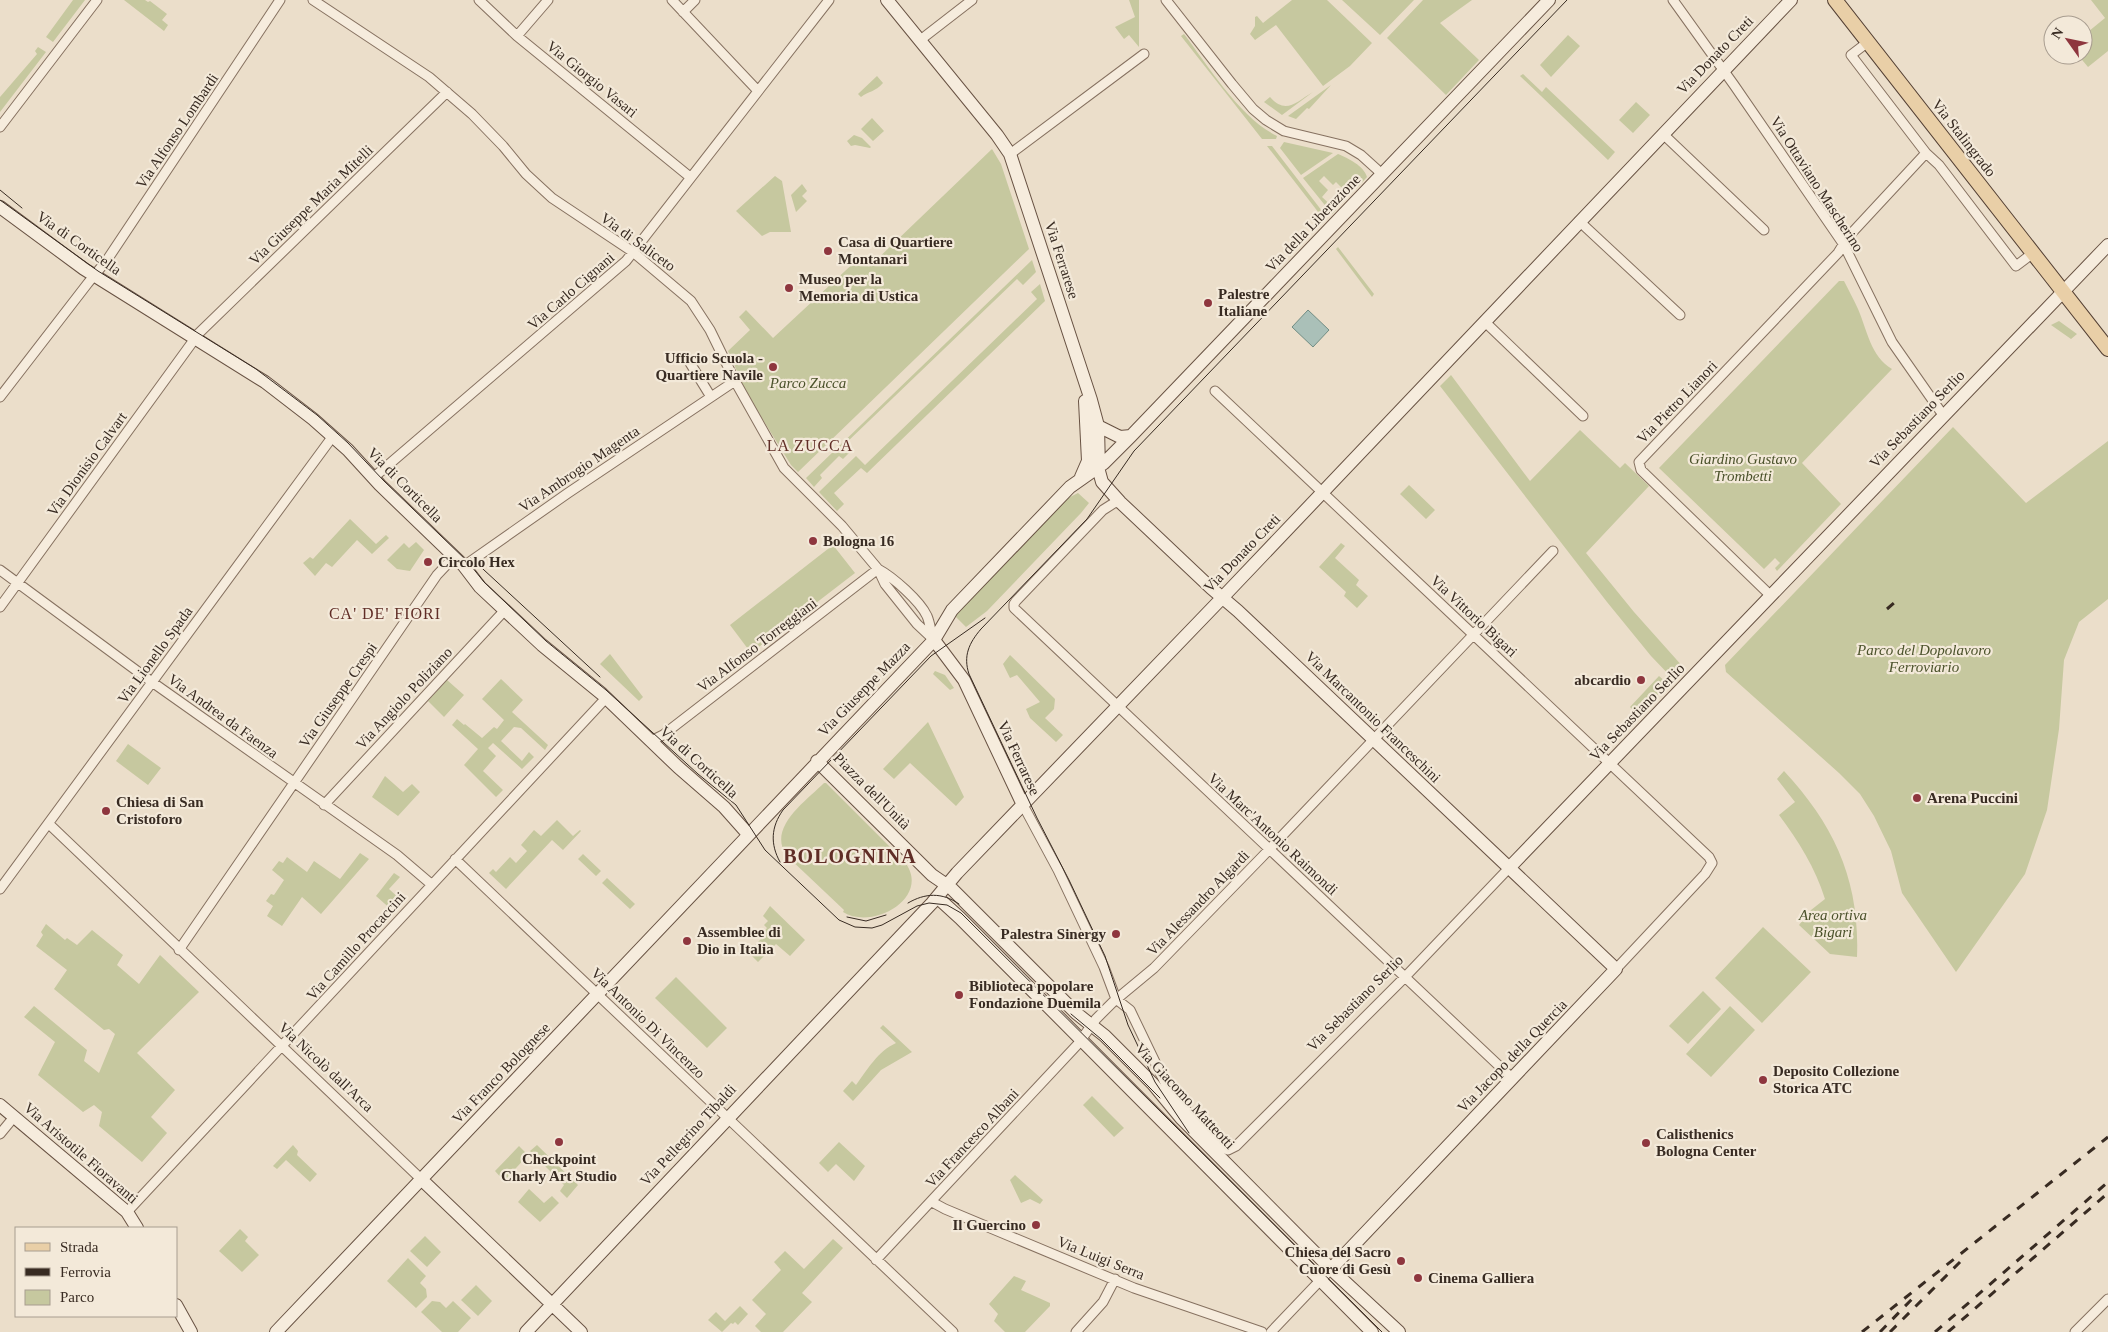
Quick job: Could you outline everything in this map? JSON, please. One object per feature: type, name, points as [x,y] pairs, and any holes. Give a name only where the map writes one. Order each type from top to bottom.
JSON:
[{"type":"main road","name":"Via Ferrarese","points":[[887,0],[997,135],[1010,154],[1098,426],[1098,467]]},
{"type":"main road","name":"Via della Liberazione","points":[[1098,467],[1131,436],[1549,0]]},
{"type":"main road","name":"Via Donato Creti","points":[[1023,805],[1791,0]]},
{"type":"main road","name":"Via Stalingrado","points":[[1835,0],[2108,349]]},
{"type":"main road","name":"Via di Corticella","points":[[0,208],[94,275],[276,390],[333,436],[373,478],[464,566],[480,587],[552,654],[606,698],[728,811],[748,834]]},
{"type":"main road","name":"Via Sebastiano Serlio","points":[[1509,868],[1611,764],[1943,415],[2108,246]]},
{"type":"main road","name":"Via Ferrarese","points":[[1082,477],[1088,461],[1083,376]]},
{"type":"main road","points":[[1098,426],[1118,436],[1131,436]]},
{"type":"main road","points":[[934,640],[952,610],[1063,494],[1082,477],[1098,467]]},
{"type":"main road","name":"Via Marcantonio Franceschini","points":[[1098,467],[1101,480],[1120,502],[1616,968]]},
{"type":"main road","name":"Via Ferrarese","points":[[934,640],[964,680],[1023,805]]},
{"type":"main road","name":"Via Giuseppe Mazza","points":[[817,760],[934,640]]},
{"type":"main road","name":"Piazza dell'Unità","points":[[748,834],[817,760],[932,875],[941,892]]},
{"type":"main road","points":[[941,892],[1023,805]]},
{"type":"main road","name":"Via Franco Bolognese","points":[[276,1332],[598,995],[748,834]]},
{"type":"main road","name":"Via Pellegrino Tibaldi","points":[[526,1332],[941,892]]},
{"type":"main road","name":"Via Giacomo Matteotti","points":[[941,892],[1086,1032],[1372,1332]]},
{"type":"main road","name":"Via Jacopo della Quercia","points":[[1331,1269],[1513,1079],[1616,968]]},
{"type":"main road","name":"Via Giacomo Matteotti","points":[[1086,1032],[1102,1034],[1153,1084],[1181,1118],[1331,1269],[1399,1332]]},
{"type":"main road","name":"Via Aristotile Fioravanti","points":[[0,1105],[127,1212],[136,1227]]},
{"type":"main road","name":"Via Nicolò dall'Arca","points":[[421,1179],[581,1332]]},
{"type":"main road","points":[[178,1308],[191,1330]]},
{"type":"street","points":[[0,127],[97,0]]},
{"type":"street","name":"Via Alfonso Lombardi","points":[[0,397],[94,275],[108,260],[280,0]]},
{"type":"street","name":"Via di Saliceto","points":[[312,0],[429,77],[472,114],[503,146],[526,174],[552,198],[633,252],[682,293],[699,311],[735,381],[784,468],[842,526],[878,569],[885,584],[917,624],[934,640]]},
{"type":"street","name":"Via Giorgio Vasari","points":[[479,0],[517,36],[690,177]]},
{"type":"street","points":[[517,36],[548,0]]},
{"type":"street","points":[[672,0],[758,91]]},
{"type":"street","points":[[683,12],[695,0]]},
{"type":"street","name":"Via Carlo Cignani","points":[[373,478],[626,261],[829,0]]},
{"type":"street","points":[[919,41],[972,0]]},
{"type":"street","points":[[1166,0],[1232,84],[1266,120],[1284,131],[1346,146],[1361,155],[1382,174]]},
{"type":"street","name":"Via Ottaviano Mascherino","points":[[1673,0],[1724,70],[1844,245],[1892,342],[1943,415]]},
{"type":"street","points":[[1868,42],[1851,55],[1926,153],[1939,164],[2016,266],[2033,253]]},
{"type":"street","points":[[1010,154],[1144,54]]},
{"type":"street","name":"Via Giuseppe Maria Mitelli","points":[[196,338],[206,326],[447,92]]},
{"type":"street","points":[[1663,134],[1764,230]]},
{"type":"street","points":[[1844,245],[1848,237],[1926,153]]},
{"type":"street","points":[[1580,221],[1680,315]]},
{"type":"street","name":"Via Pietro Lianori","points":[[1771,596],[1641,470],[1639,462],[1844,245]]},
{"type":"street","points":[[1484,321],[1583,416]]},
{"type":"street","name":"Via Dionisio Calvart","points":[[0,606],[196,338]]},
{"type":"street","points":[[687,358],[711,397]]},
{"type":"street","name":"Via Ambrogio Magenta","points":[[464,566],[735,381]]},
{"type":"street","name":"Via Vittorio Bigari","points":[[1215,391],[1706,853],[1712,863]]},
{"type":"street","name":"Via Lionello Spada","points":[[0,890],[333,436]]},
{"type":"street","name":"Via Marc'Antonio Raimondi","points":[[1120,502],[1114,502],[1103,510],[1014,604],[1015,610],[1513,1079]]},
{"type":"street","name":"Via Alessandro Algardi","points":[[1086,1032],[1116,999],[1148,973],[1270,850],[1552,551]]},
{"type":"street","name":"Via Giuseppe Crespi","points":[[179,950],[437,575],[454,557]]},
{"type":"street","name":"Via di Saliceto","points":[[878,569],[892,576],[927,616],[934,640]]},
{"type":"street","name":"Via Alfonso Torreggiani","points":[[651,741],[878,569]]},
{"type":"street","name":"Via Andrea da Faenza","points":[[0,570],[293,784],[397,855],[431,884]]},
{"type":"street","name":"Via Angiolo Poliziano","points":[[324,805],[505,610]]},
{"type":"street","name":"Via Camillo Procaccini","points":[[127,1212],[606,698]]},
{"type":"street","name":"Via Ferrarese","points":[[1023,805],[1058,870],[1104,967],[1116,999],[1130,1010],[1168,1089]]},
{"type":"street","name":"Via Nicolò dall'Arca","points":[[49,824],[421,1179]]},
{"type":"street","name":"Via Antonio Di Vincenzo","points":[[455,859],[953,1332]]},
{"type":"street","name":"Via Jacopo della Quercia","points":[[1616,968],[1705,874],[1712,863]]},
{"type":"street","name":"Via Sebastiano Serlio","points":[[1229,1150],[1236,1146],[1404,977],[1509,868]]},
{"type":"street","name":"Via Francesco Albani","points":[[876,1260],[932,1202],[1086,1032]]},
{"type":"street","name":"Via Giacomo Matteotti","points":[[1168,1089],[1184,1109],[1223,1148],[1229,1150]]},
{"type":"street","points":[[0,1134],[14,1117]]},
{"type":"street","name":"Via Luigi Serra","points":[[932,1202],[1115,1279],[1262,1332]]},
{"type":"street","points":[[1271,1332],[1331,1269]]},
{"type":"street","points":[[1076,1332],[1102,1302],[1115,1279]]},
{"type":"street","points":[[2075,1332],[2108,1299]]},
{"type":"green space","points":[[73,0],[85,0],[53,42],[46,37]]},
{"type":"green space","points":[[124,0],[150,1],[167,14],[162,20],[168,25],[164,31]]},
{"type":"green space","points":[[1129,0],[1139,0],[1139,47],[1129,35],[1124,39],[1115,27],[1135,17]]},
{"type":"green space","points":[[1292,0],[1327,0],[1372,43],[1350,66],[1323,86],[1276,25],[1255,40],[1250,34],[1255,26],[1255,17],[1257,16],[1263,23]]},
{"type":"green space","points":[[1342,0],[1414,0],[1380,35]]},
{"type":"green space","points":[[1423,0],[1472,0],[1440,23],[1479,60],[1446,95],[1387,38]]},
{"type":"green space","points":[[2091,0],[2108,0],[2108,51],[2093,63],[2093,28],[2105,18]]},
{"type":"green space","points":[[1184,34],[1238,105],[1263,128],[1277,136],[1276,139],[1262,139],[1181,36]]},
{"type":"green space","points":[[1568,35],[1580,46],[1551,77],[1540,65]]},
{"type":"green space","points":[[38,47],[46,52],[0,112],[0,97],[37,54],[35,51]]},
{"type":"green space","points":[[1523,74],[1542,92],[1546,87],[1615,152],[1608,160],[1520,76]]},
{"type":"green space","points":[[877,76],[883,83],[861,97],[858,94]]},
{"type":"green space","points":[[1331,85],[1309,109],[1307,108],[1296,119],[1288,116]]},
{"type":"green space","points":[[1313,92],[1282,115],[1264,102],[1270,97],[1281,105],[1291,105]]},
{"type":"green space","points":[[1636,102],[1650,115],[1633,133],[1619,120]]},
{"type":"green space","points":[[872,118],[884,131],[873,141],[861,129]]},
{"type":"green space","points":[[854,135],[862,138],[871,147],[851,146],[847,141]]},
{"type":"green space","points":[[1284,142],[1333,153],[1301,175],[1280,148]]},
{"type":"green space","points":[[1267,146],[1272,146],[1322,211],[1322,217]]},
{"type":"green space","name":"Parco Zucca","points":[[992,149],[1001,164],[1029,249],[798,472],[791,465],[747,394],[728,351],[750,330],[739,317],[746,310],[773,338],[859,258],[869,267]]},
{"type":"green space","points":[[1338,154],[1351,160],[1363,169],[1367,177],[1356,189],[1352,185],[1345,191],[1336,182],[1333,185],[1324,176],[1319,181],[1328,190],[1322,197],[1336,210],[1332,214],[1303,178]]},
{"type":"green space","points":[[775,176],[782,181],[791,232],[770,232],[762,236],[736,211]]},
{"type":"green space","points":[[802,184],[807,191],[802,196],[807,201],[796,212],[791,195]]},
{"type":"green space","points":[[1338,247],[1374,294],[1372,297],[1336,249]]},
{"type":"green space","points":[[1032,260],[1036,272],[1023,285],[1017,279],[845,444],[851,451],[843,459],[839,456],[820,475],[822,478],[814,487],[806,478]]},
{"type":"green space","name":"Giardino Gustavo Trombetti","points":[[1839,281],[1844,281],[1858,309],[1874,350],[1879,358],[1892,369],[1802,463],[1841,504],[1777,571],[1775,568],[1780,563],[1775,558],[1764,569],[1659,468]]},
{"type":"green space","points":[[1040,284],[1045,301],[867,473],[861,468],[834,493],[844,504],[837,511],[819,492],[856,456],[865,465],[1037,299],[1031,292]]},
{"type":"green space","points":[[2059,321],[2077,334],[2071,339],[2051,325]]},
{"type":"green space","points":[[1451,375],[1530,481],[1580,430],[1620,468],[1625,463],[1649,486],[1586,553],[1634,612],[1684,668],[1673,679],[1651,656],[1607,602],[1440,386]]},
{"type":"green space","name":"Parco del Dopolavoro Ferroviario","points":[[1953,427],[2026,503],[2108,441],[2108,599],[2079,622],[2064,660],[2059,729],[2047,810],[2025,874],[1956,972],[1902,893],[1891,851],[1874,816],[1860,794],[1726,672],[1725,665]]},
{"type":"green space","points":[[1409,485],[1435,510],[1426,519],[1400,494]]},
{"type":"green space","points":[[1078,493],[1089,503],[1081,513],[987,611],[966,627],[956,615],[1066,499]]},
{"type":"green space","points":[[350,519],[376,544],[386,535],[389,538],[372,554],[357,540],[332,567],[326,563],[315,576],[303,563],[310,557],[313,559]]},
{"type":"green space","points":[[416,542],[424,550],[410,571],[397,569],[387,560],[404,543],[409,548]]},
{"type":"green space","points":[[1341,543],[1345,546],[1335,558],[1359,580],[1356,585],[1368,596],[1357,608],[1344,596],[1346,592],[1319,567]]},
{"type":"green space","points":[[833,545],[855,573],[751,653],[730,625]]},
{"type":"green space","points":[[610,654],[643,697],[639,701],[600,664]]},
{"type":"green space","points":[[1010,655],[1055,699],[1054,709],[1045,718],[1063,735],[1056,742],[1030,718],[1026,709],[1040,702],[1017,675],[1010,678],[1003,664]]},
{"type":"green space","points":[[935,671],[945,675],[954,688],[950,690],[933,674]]},
{"type":"green space","points":[[1659,676],[1668,684],[1638,715],[1630,707]]},
{"type":"green space","points":[[501,679],[523,700],[512,712],[548,745],[545,750],[521,728],[514,727],[501,741],[522,761],[529,752],[534,757],[522,769],[493,743],[488,748],[496,756],[483,771],[503,790],[496,797],[464,765],[478,749],[452,725],[457,719],[482,738],[494,727],[497,729],[504,720],[482,699]]},
{"type":"green space","points":[[447,680],[464,695],[444,717],[428,701]]},
{"type":"green space","points":[[928,722],[964,797],[956,806],[910,763],[894,779],[883,769]]},
{"type":"green space","points":[[128,744],[161,768],[148,785],[116,761]]},
{"type":"green space","name":"Area ortiva Bigari","points":[[1784,771],[1817,813],[1841,856],[1849,879],[1854,904],[1857,929],[1857,957],[1830,954],[1799,925],[1811,910],[1825,899],[1806,855],[1779,815],[1795,802],[1777,779]]},
{"type":"green space","points":[[385,776],[403,792],[412,784],[420,792],[398,816],[372,797]]},
{"type":"green space","points":[[824,783],[904,861],[911,874],[911,887],[905,898],[896,907],[883,914],[855,917],[843,912],[844,910],[788,857],[782,847],[781,836],[791,816]]},
{"type":"green space","points":[[557,820],[573,836],[581,831],[563,850],[552,840],[506,889],[489,873],[493,869],[496,872],[510,857],[516,863],[527,851],[521,845],[534,830],[541,836]]},
{"type":"green space","points":[[360,853],[369,859],[321,914],[302,897],[282,926],[267,916],[273,906],[266,901],[271,894],[274,895],[284,880],[272,870],[279,861],[283,863],[287,857],[307,872],[314,861],[340,879]]},
{"type":"green space","points":[[583,854],[601,871],[596,876],[578,859]]},
{"type":"green space","points":[[394,873],[400,877],[389,889],[402,901],[393,911],[376,896]]},
{"type":"green space","points":[[607,878],[635,904],[630,909],[602,883]]},
{"type":"green space","points":[[770,906],[805,940],[790,956],[776,944],[758,962],[748,952],[765,935],[763,933],[767,928],[764,925],[768,921],[763,916]]},
{"type":"green space","points":[[46,924],[65,940],[67,938],[77,945],[92,930],[123,955],[117,965],[139,984],[160,955],[199,992],[137,1053],[175,1090],[151,1117],[167,1133],[142,1162],[99,1126],[102,1112],[94,1105],[83,1112],[38,1075],[55,1042],[24,1017],[34,1006],[87,1050],[84,1061],[99,1073],[115,1034],[109,1029],[104,1030],[54,989],[67,970],[36,946],[43,935],[41,932]]},
{"type":"green space","points":[[1763,927],[1811,972],[1762,1023],[1715,978]]},
{"type":"green space","points":[[676,977],[727,1028],[707,1048],[655,998]]},
{"type":"green space","points":[[1703,991],[1721,1009],[1688,1044],[1669,1026]]},
{"type":"green space","points":[[1730,1006],[1755,1030],[1711,1077],[1686,1054]]},
{"type":"green space","points":[[883,1025],[912,1052],[881,1070],[853,1101],[843,1091],[852,1081],[856,1085],[878,1056],[896,1043],[880,1028]]},
{"type":"green space","points":[[1092,1096],[1124,1128],[1114,1137],[1083,1105]]},
{"type":"green space","points":[[839,1142],[865,1166],[854,1181],[836,1164],[828,1172],[819,1163]]},
{"type":"green space","points":[[293,1145],[298,1151],[297,1155],[317,1174],[310,1182],[286,1160],[277,1169],[273,1166]]},
{"type":"green space","points":[[537,1145],[578,1185],[567,1198],[560,1191],[564,1185],[530,1151]]},
{"type":"green space","points":[[519,1146],[528,1155],[504,1181],[495,1171]]},
{"type":"green space","points":[[1015,1175],[1043,1200],[1040,1204],[1030,1199],[1021,1203],[1010,1180]]},
{"type":"green space","points":[[529,1189],[544,1203],[552,1196],[559,1203],[540,1222],[518,1202]]},
{"type":"green space","points":[[240,1229],[248,1237],[245,1241],[259,1255],[242,1272],[219,1251]]},
{"type":"green space","points":[[425,1236],[441,1252],[427,1267],[410,1251]]},
{"type":"green space","points":[[833,1239],[843,1248],[802,1293],[812,1302],[783,1332],[761,1332],[755,1326],[766,1314],[752,1300],[781,1270],[774,1262],[785,1251],[804,1269]]},
{"type":"green space","points":[[408,1258],[426,1276],[420,1283],[426,1289],[427,1297],[416,1308],[387,1281]]},
{"type":"green space","points":[[1014,1276],[1026,1281],[1021,1290],[1050,1303],[1050,1306],[1025,1332],[1005,1332],[994,1321],[998,1314],[989,1304]]},
{"type":"green space","points":[[476,1285],[492,1301],[478,1316],[461,1300]]},
{"type":"green space","points":[[432,1301],[440,1302],[446,1308],[453,1301],[471,1318],[458,1332],[442,1332],[421,1312]]},
{"type":"green space","points":[[740,1306],[748,1314],[738,1325],[735,1322],[731,1323],[722,1332],[708,1320],[716,1312],[725,1321]]},
{"type":"water","points":[[1308,310],[1329,330],[1313,347],[1292,327]]},
{"type":"tram line","points":[[1189,1133],[1155,1082],[1128,1025],[1105,956],[969,674],[967,667],[968,650],[973,639],[981,629],[1087,519],[1134,451],[1567,0]]},
{"type":"tram line","points":[[0,190],[22,208]]},
{"type":"tram line","points":[[0,200],[98,271],[256,369],[317,415],[348,443],[384,481],[468,562],[484,582],[546,641],[606,690],[698,774],[736,805],[765,850],[839,920],[855,927],[872,928],[882,925],[917,906],[929,903],[947,905],[961,913],[1382,1332]]},
{"type":"tram line","points":[[471,558],[600,677]]},
{"type":"tram line","points":[[780,862],[773,842],[773,836],[776,823],[783,810],[931,656],[985,618]]},
{"type":"tram line","points":[[908,903],[921,897],[934,895],[946,897],[959,904]]},
{"type":"tram line","points":[[847,917],[866,921],[886,915]]},
{"type":"tram line","points":[[1071,1014],[1101,1039],[1160,1098]]},
{"type":"railway","points":[[1887,609],[1895,602]]},
{"type":"railway","points":[[1862,1332],[2108,1137]]},
{"type":"railway","points":[[1935,1332],[2108,1182]]},
{"type":"railway","points":[[1948,1332],[2108,1193]]},
{"type":"railway","points":[[1890,1332],[1961,1261]]},
{"type":"railway","points":[[1880,1332],[1913,1298]]},
{"type":"place","name":"Casa di Quartiere Montanari","points":[[828,251]]},
{"type":"place","name":"Museo per la Memoria di Ustica","points":[[789,288]]},
{"type":"place","name":"Palestre Italiane","points":[[1208,303]]},
{"type":"place","name":"Ufficio Scuola - Quartiere Navile","points":[[773,367]]},
{"type":"place","name":"Bologna 16","points":[[813,541]]},
{"type":"place","name":"Circolo Hex","points":[[428,562]]},
{"type":"place","name":"abcardio","points":[[1641,680]]},
{"type":"place","name":"Arena Puccini","points":[[1917,798]]},
{"type":"place","name":"Chiesa di San Cristoforo","points":[[106,811]]},
{"type":"place","name":"Palestra Sinergy","points":[[1116,934]]},
{"type":"place","name":"Assemblee di Dio in Italia","points":[[687,941]]},
{"type":"place","name":"Biblioteca popolare Fondazione Duemila","points":[[959,995]]},
{"type":"place","name":"Deposito Collezione Storica ATC","points":[[1763,1080]]},
{"type":"place","name":"Checkpoint Charly Art Studio","points":[[559,1142]]},
{"type":"place","name":"Calisthenics Bologna Center","points":[[1646,1143]]},
{"type":"place","name":"Il Guercino","points":[[1036,1225]]},
{"type":"place","name":"Chiesa del Sacro Cuore di Gesù","points":[[1401,1261]]},
{"type":"place","name":"Cinema Galliera","points":[[1418,1278]]},
{"type":"district","name":"LA ZUCCA","points":[[810,445]]},
{"type":"district","name":"CA' DE' FIORI","points":[[385,613]]},
{"type":"district","name":"BOLOGNINA","points":[[850,856]]}]
